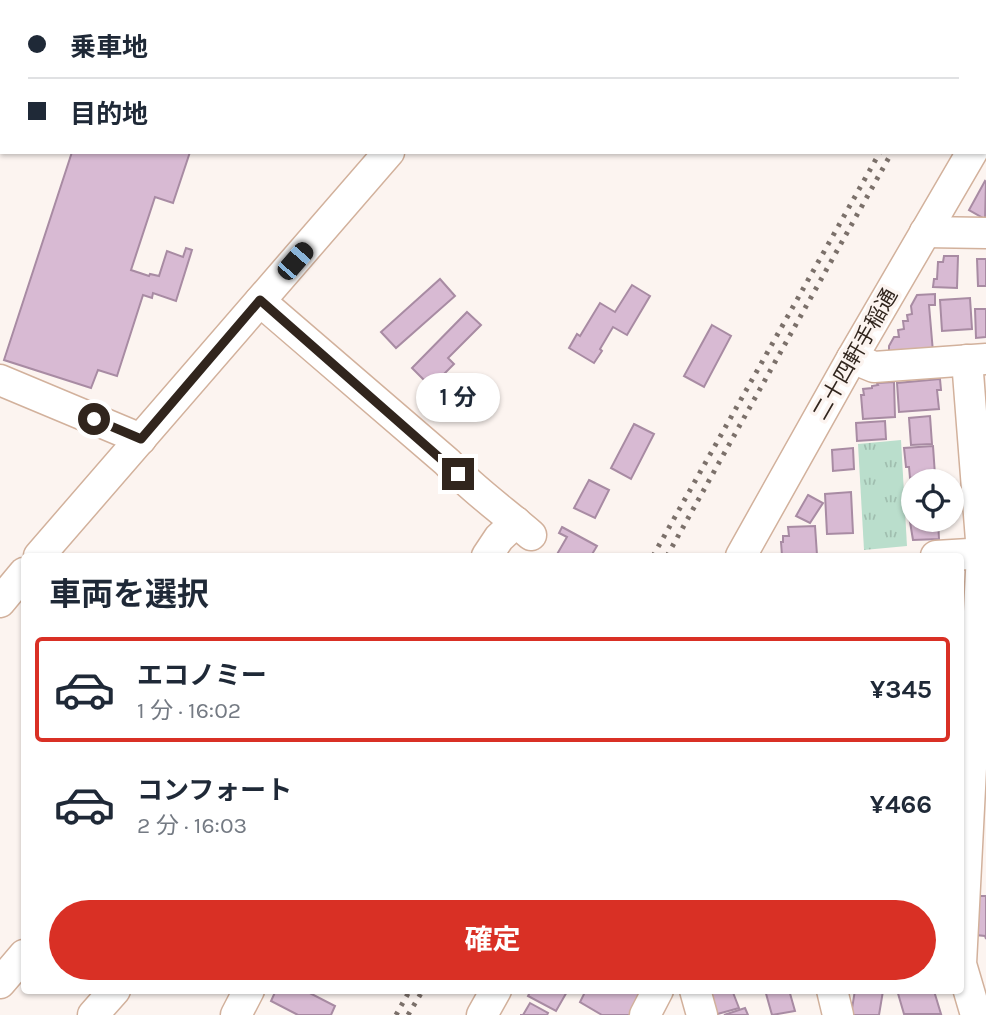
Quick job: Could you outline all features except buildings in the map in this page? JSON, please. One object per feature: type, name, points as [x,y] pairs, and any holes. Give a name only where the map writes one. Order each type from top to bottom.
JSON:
[{"type":"street","points":[[42,553],[386,154]]},
{"type":"street","name":"二十四軒手稲通","points":[[743,553],[971,154]]},
{"type":"street","points":[[925,232],[986,233]]},
{"type":"street","points":[[260,300],[447,462],[469,486],[486,496],[523,528],[499,538],[489,553]]},
{"type":"street","points":[[852,358],[874,368],[976,360],[984,553],[974,682],[971,824],[964,922]]},
{"type":"street","points":[[0,380],[141,439]]},
{"type":"street","points":[[964,554],[984,553]]},
{"type":"street","points":[[0,602],[21,577]]},
{"type":"street","points":[[0,983],[21,958]]},
{"type":"street","points":[[964,964],[986,964]]},
{"type":"street","points":[[964,974],[976,1015]]},
{"type":"street","points":[[93,1015],[111,994]]},
{"type":"street","points":[[236,1015],[247,994]]},
{"type":"street","points":[[482,1015],[494,994]]},
{"type":"street","points":[[645,1015],[656,994]]},
{"type":"street","points":[[696,994],[702,1015]]},
{"type":"street","points":[[833,994],[838,1015]]},
{"type":"green space","points":[[901,440],[901,532],[906,532],[907,546],[864,550],[858,444]]},
{"type":"railway","points":[[655,553],[879,154]]},
{"type":"railway","points":[[669,553],[891,154]]},
{"type":"railway","points":[[396,1015],[408,994]]},
{"type":"railway","points":[[408,1015],[421,994]]},
{"type":"route","points":[[94,419],[141,439],[260,300],[458,474]]}]
